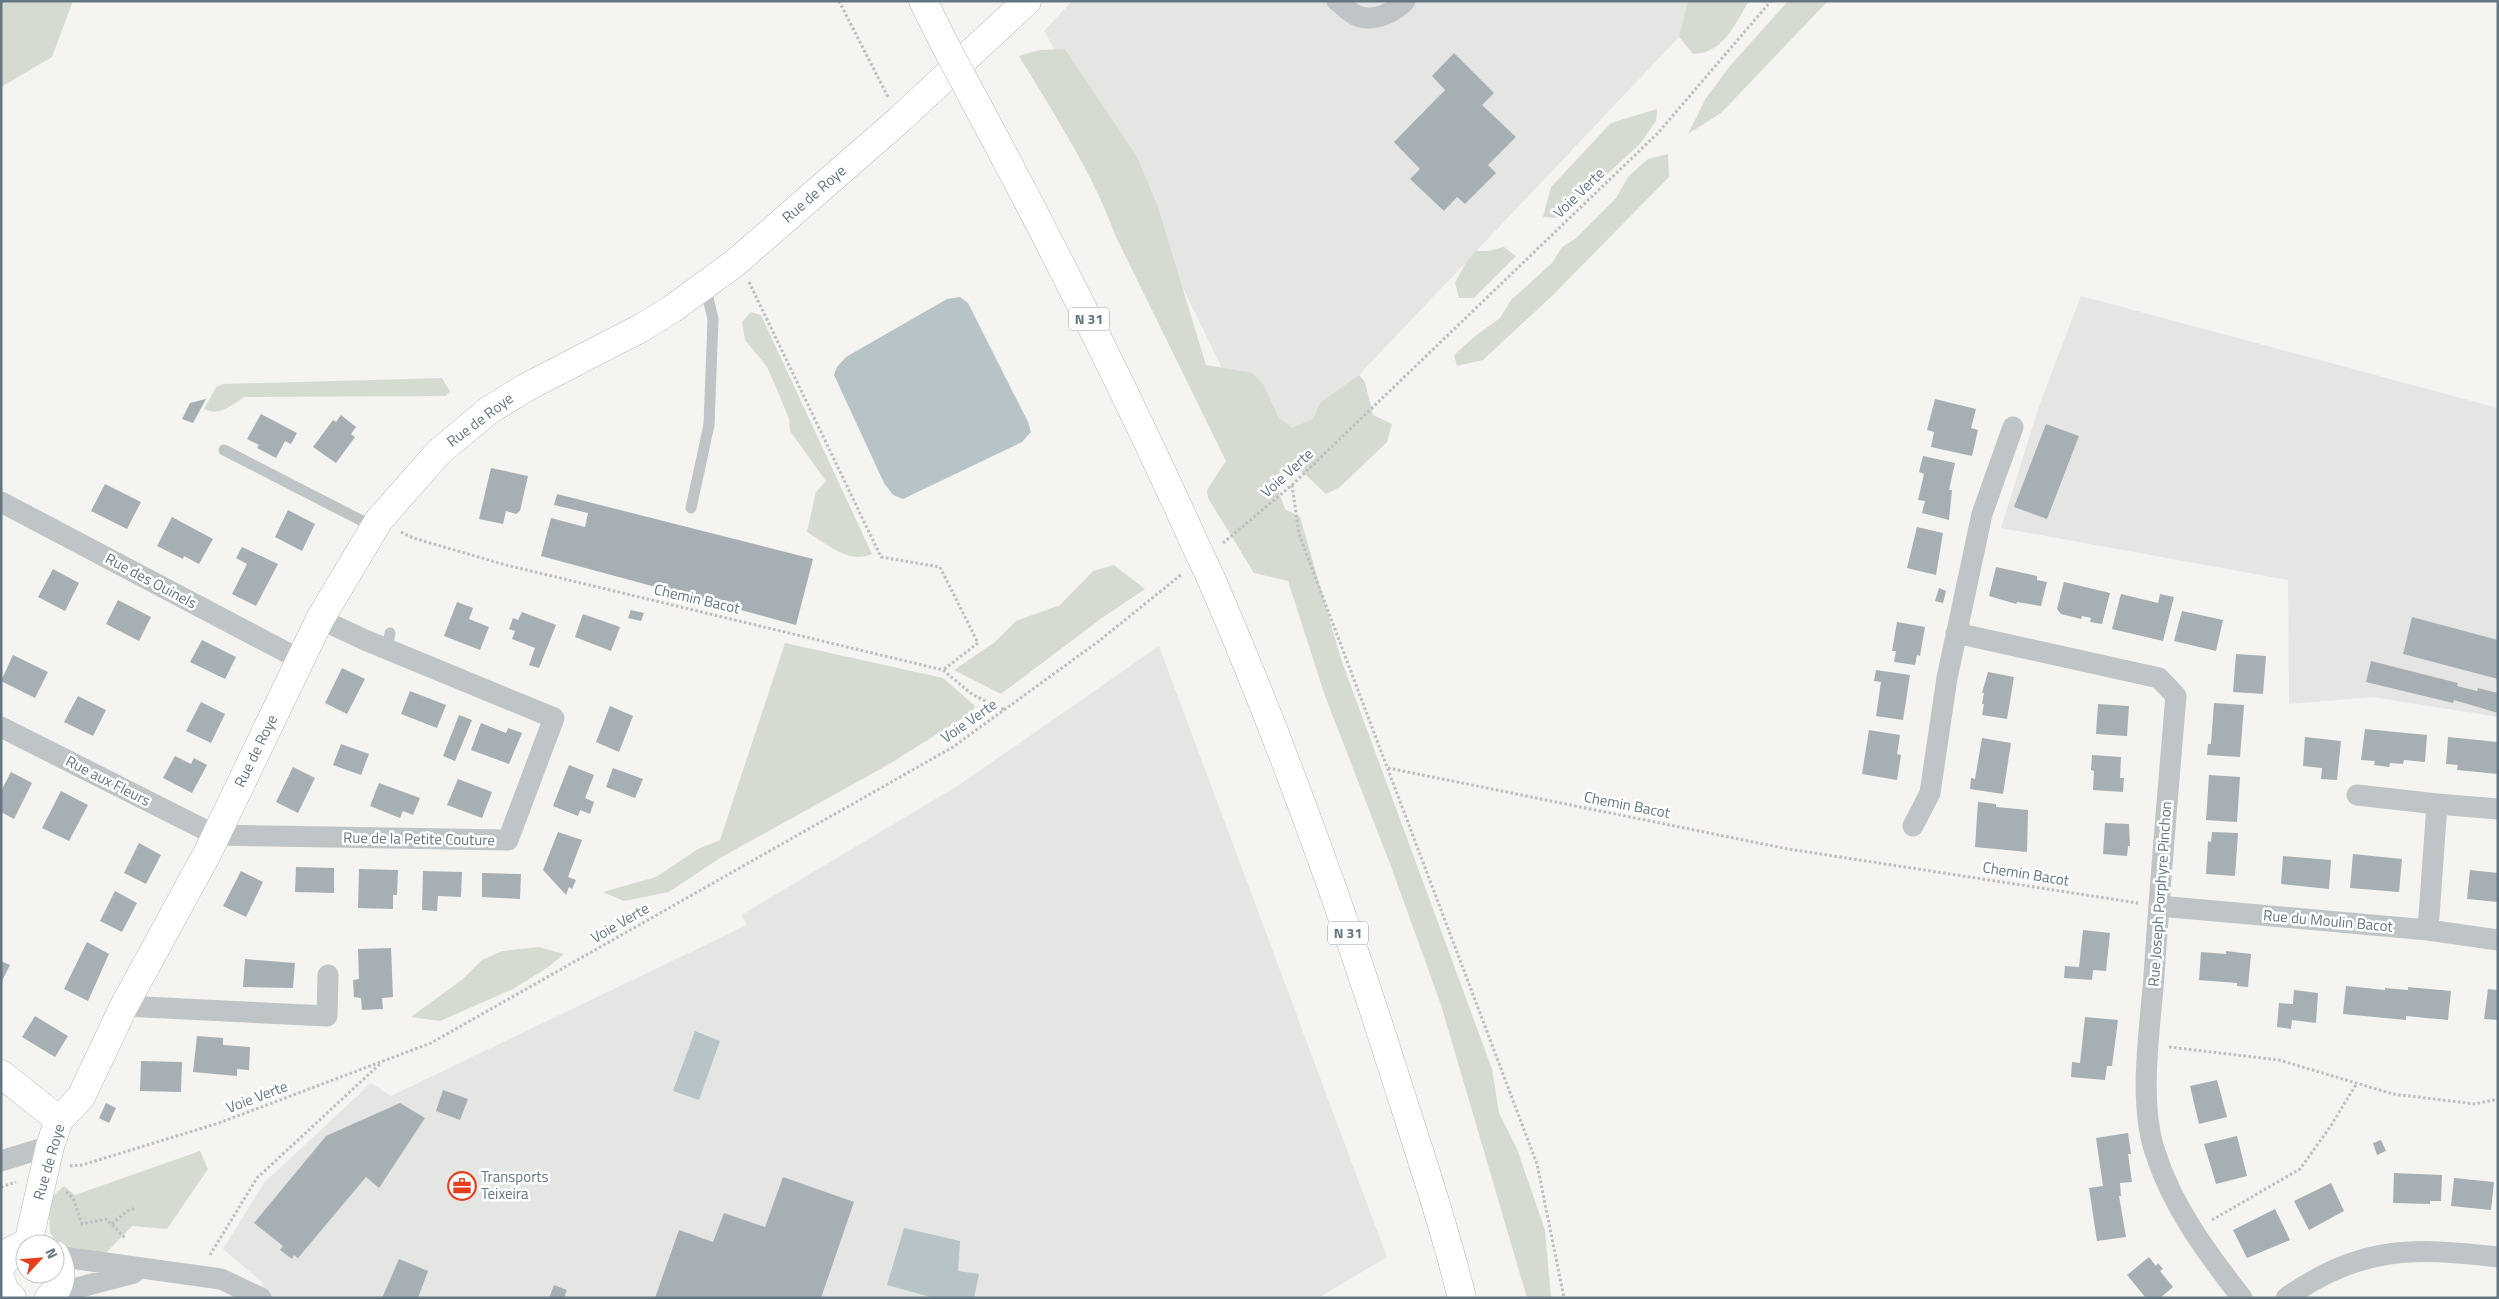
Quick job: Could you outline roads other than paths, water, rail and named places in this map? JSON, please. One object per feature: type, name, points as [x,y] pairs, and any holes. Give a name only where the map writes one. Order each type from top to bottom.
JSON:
[{"type":"main road","name":"N 31","points":[[923,1],[1083,306],[1141,425],[1203,562],[1306,815],[1367,989],[1448,1241],[1462,1298]]},
{"type":"main road","name":"Rue de Roye","points":[[28,1234],[50,1146],[59,1120],[81,1097],[124,1006],[208,852],[320,619],[376,523],[439,452],[488,411],[525,388],[642,328],[735,263],[899,120],[1027,1]]},
{"type":"main road","points":[[1,1074],[59,1120]]},
{"type":"main road","points":[[5,1287],[11,1251],[15,1249]]},
{"type":"main road","points":[[52,1296],[59,1284]]},
{"type":"street","points":[[1337,1],[1360,17],[1379,17],[1397,10],[1405,1]]},
{"type":"street","points":[[1913,826],[1930,793],[1947,678],[1982,514],[2013,427]]},
{"type":"street","name":"Rue des Ouinels","points":[[1,502],[300,660]]},
{"type":"street","name":"Rue de la Petite Couture","points":[[215,835],[508,840],[554,718],[389,641],[320,619]]},
{"type":"street","name":"Rue Joseph Porphyre Pinchon","points":[[1956,633],[2159,678],[2176,696],[2149,1044],[2147,1112],[2155,1152],[2176,1202],[2192,1232],[2242,1298]]},
{"type":"street","name":"Rue aux Fleurs","points":[[1,726],[215,835]]},
{"type":"street","points":[[2358,795],[2498,809]]},
{"type":"street","points":[[2428,930],[2437,804]]},
{"type":"street","name":"Rue du Moulin Bacot","points":[[2159,906],[2428,930],[2498,940]]},
{"type":"street","points":[[124,1006],[327,1016],[328,975]]},
{"type":"street","points":[[1,1161],[50,1146]]},
{"type":"street","points":[[2286,1298],[2307,1283],[2344,1265],[2380,1254],[2441,1250],[2498,1257]]},
{"type":"street","points":[[65,1258],[220,1279],[261,1298]]},
{"type":"street","points":[[52,1296],[146,1270]]},
{"type":"lane","points":[[691,508],[709,425],[713,320],[705,285]]},
{"type":"lane","points":[[224,450],[376,523]]},
{"type":"place","name":"Transports Teixeira","points":[[462,1186]]}]
